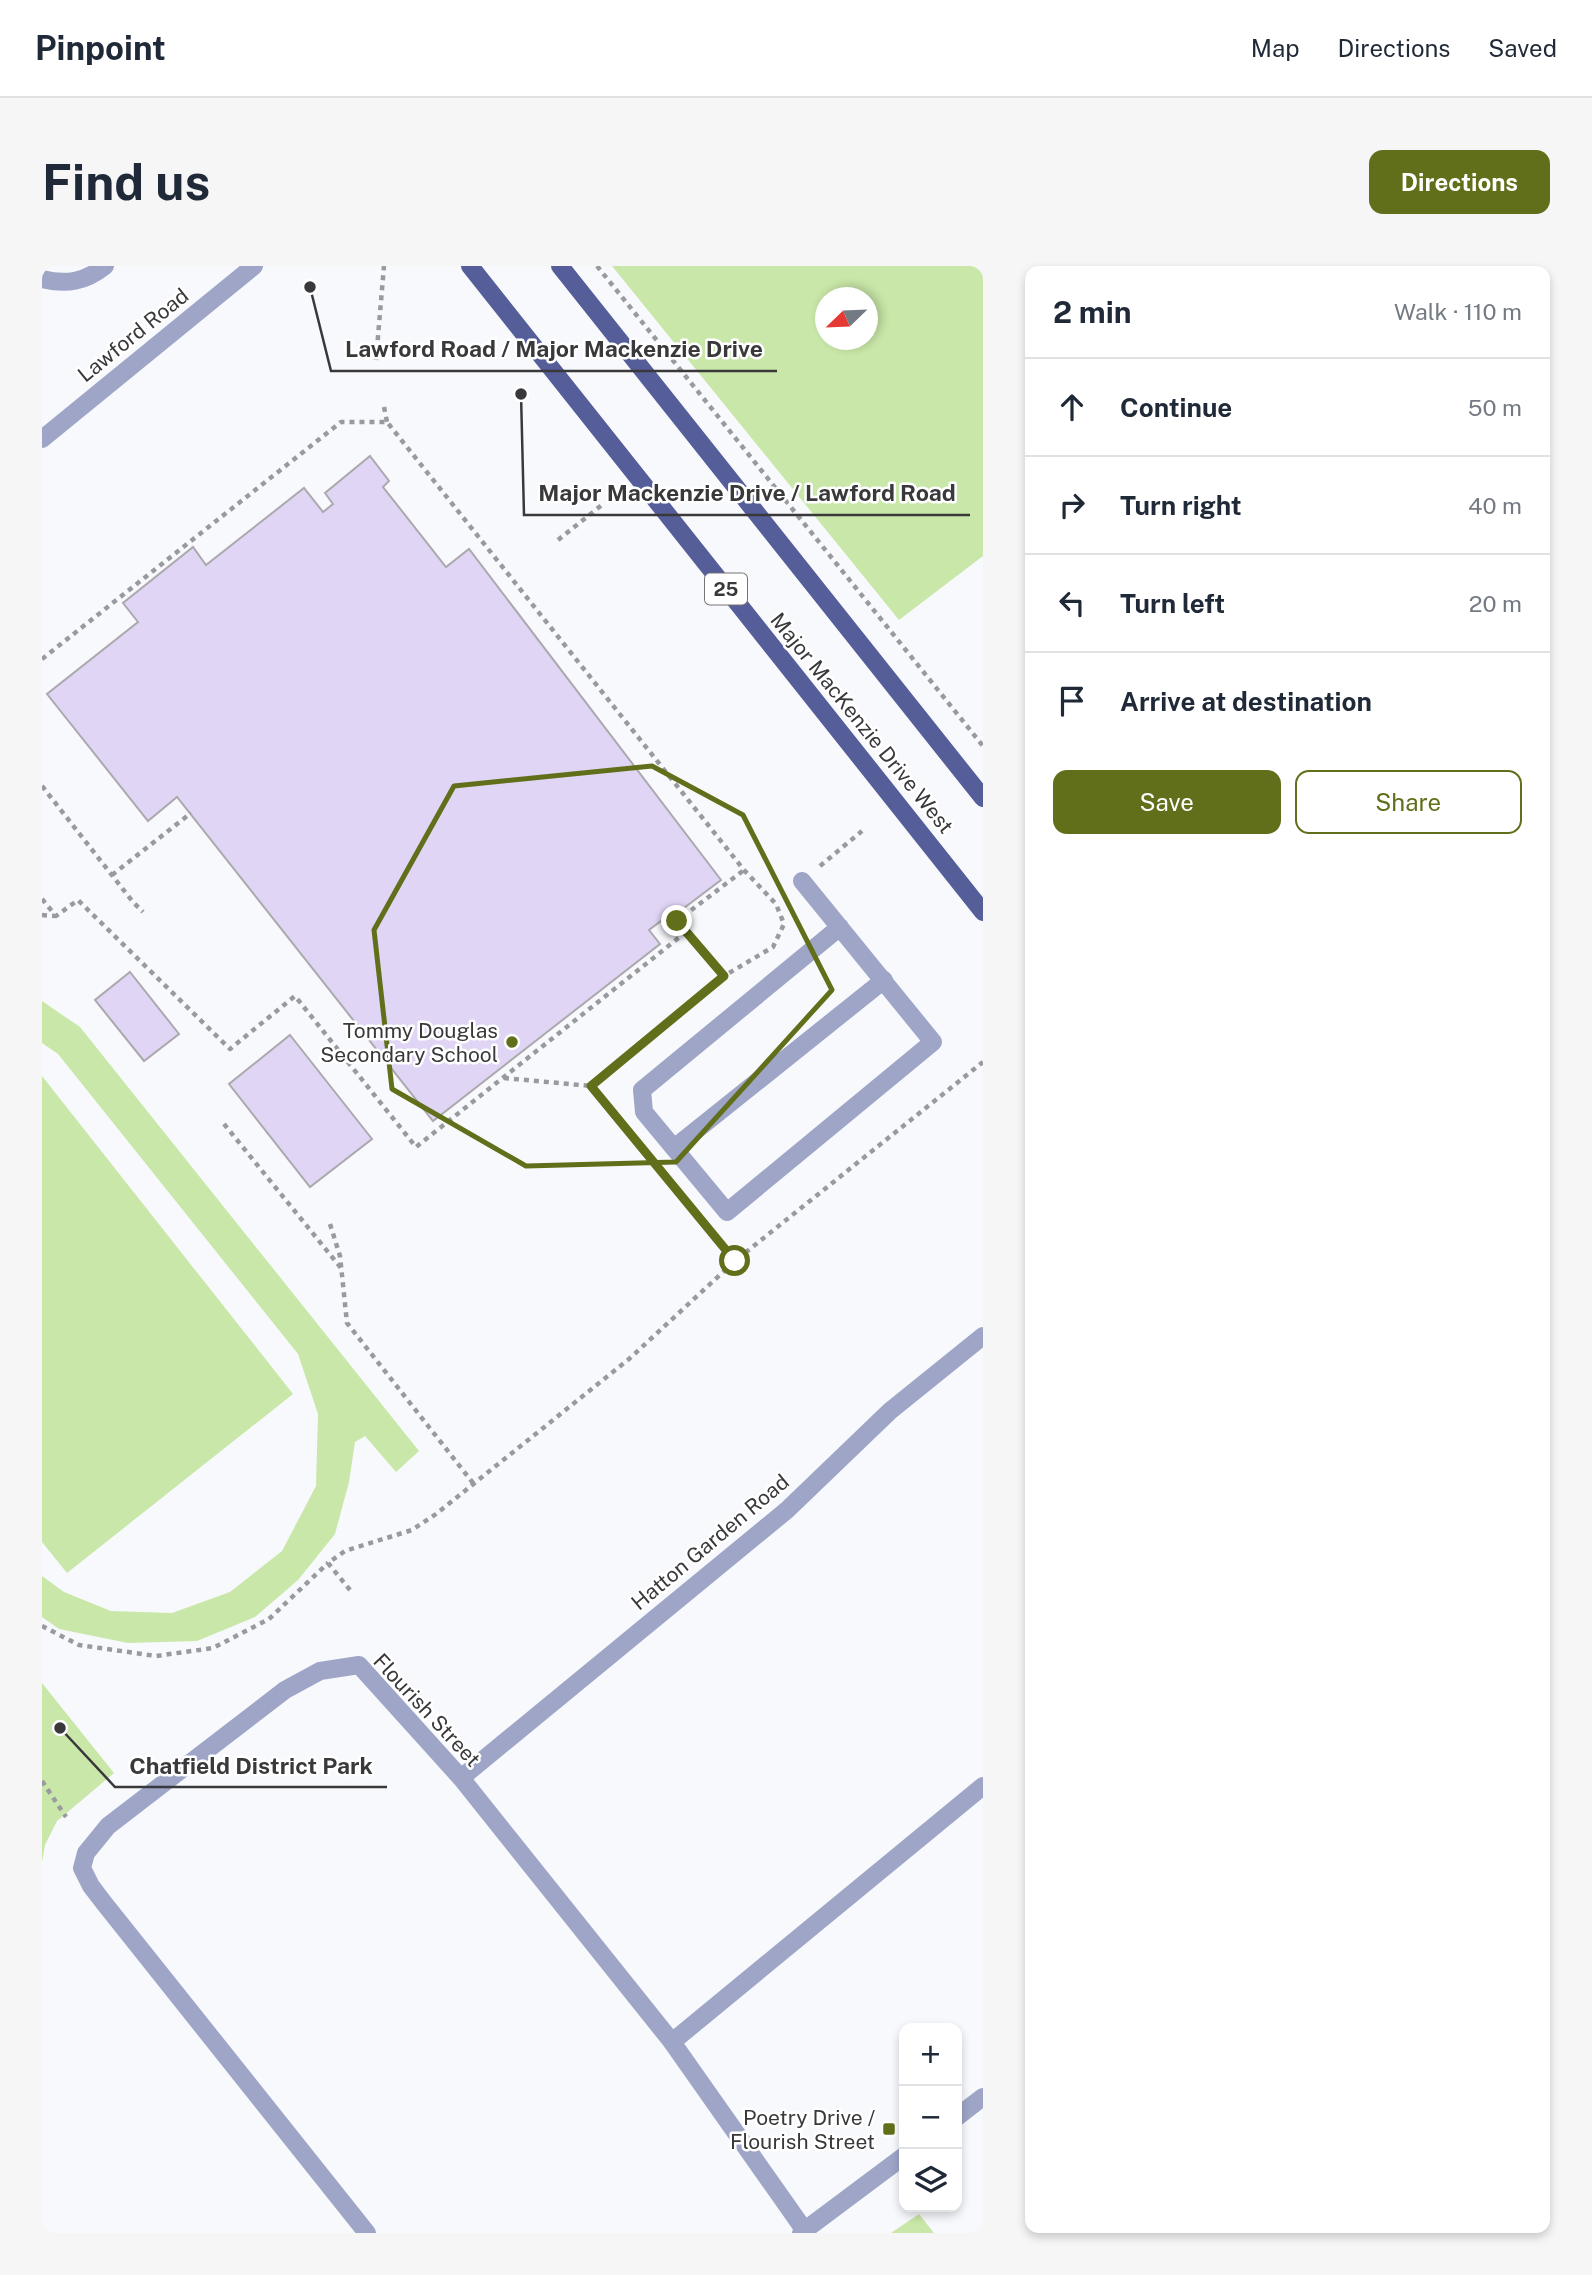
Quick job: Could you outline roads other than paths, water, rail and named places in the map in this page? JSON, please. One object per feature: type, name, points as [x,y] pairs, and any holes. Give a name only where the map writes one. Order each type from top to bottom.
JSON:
[{"type":"main road","name":"Major MacKenzie Drive West","points":[[470,266],[983,912]]},
{"type":"main road","points":[[560,266],[983,798]]},
{"type":"street","points":[[42,279],[59,283],[78,281],[95,274],[105,266]]},
{"type":"street","name":"Lawford Road","points":[[42,439],[254,266]]},
{"type":"street","points":[[803,881],[841,927],[884,980],[933,1042],[727,1212],[644,1112],[642,1090],[841,927]]},
{"type":"street","points":[[674,1148],[884,980]]},
{"type":"street","name":"Hatton Garden Road","points":[[461,1778],[786,1510],[890,1411],[983,1336]]},
{"type":"street","name":"Flourish Street","points":[[367,2233],[104,1903],[82,1868],[86,1853],[108,1826],[285,1690],[320,1671],[359,1665],[461,1778],[673,2042],[803,2232]]},
{"type":"street","points":[[673,2042],[983,1786]]},
{"type":"street","points":[[962,2112],[983,2097]]},
{"type":"street","points":[[803,2232],[899,2160]]},
{"type":"place","name":"Lawford Road / Major Mackenzie Drive","points":[[310,287]]},
{"type":"place","name":"Major Mackenzie Drive / Lawford Road","points":[[521,394]]},
{"type":"place","name":"Tommy Douglas Secondary School","points":[[512,1042]]},
{"type":"place","name":"Chatfield District Park","points":[[60,1728]]},
{"type":"place","name":"Poetry Drive / Flourish Street","points":[[889,2129]]}]
